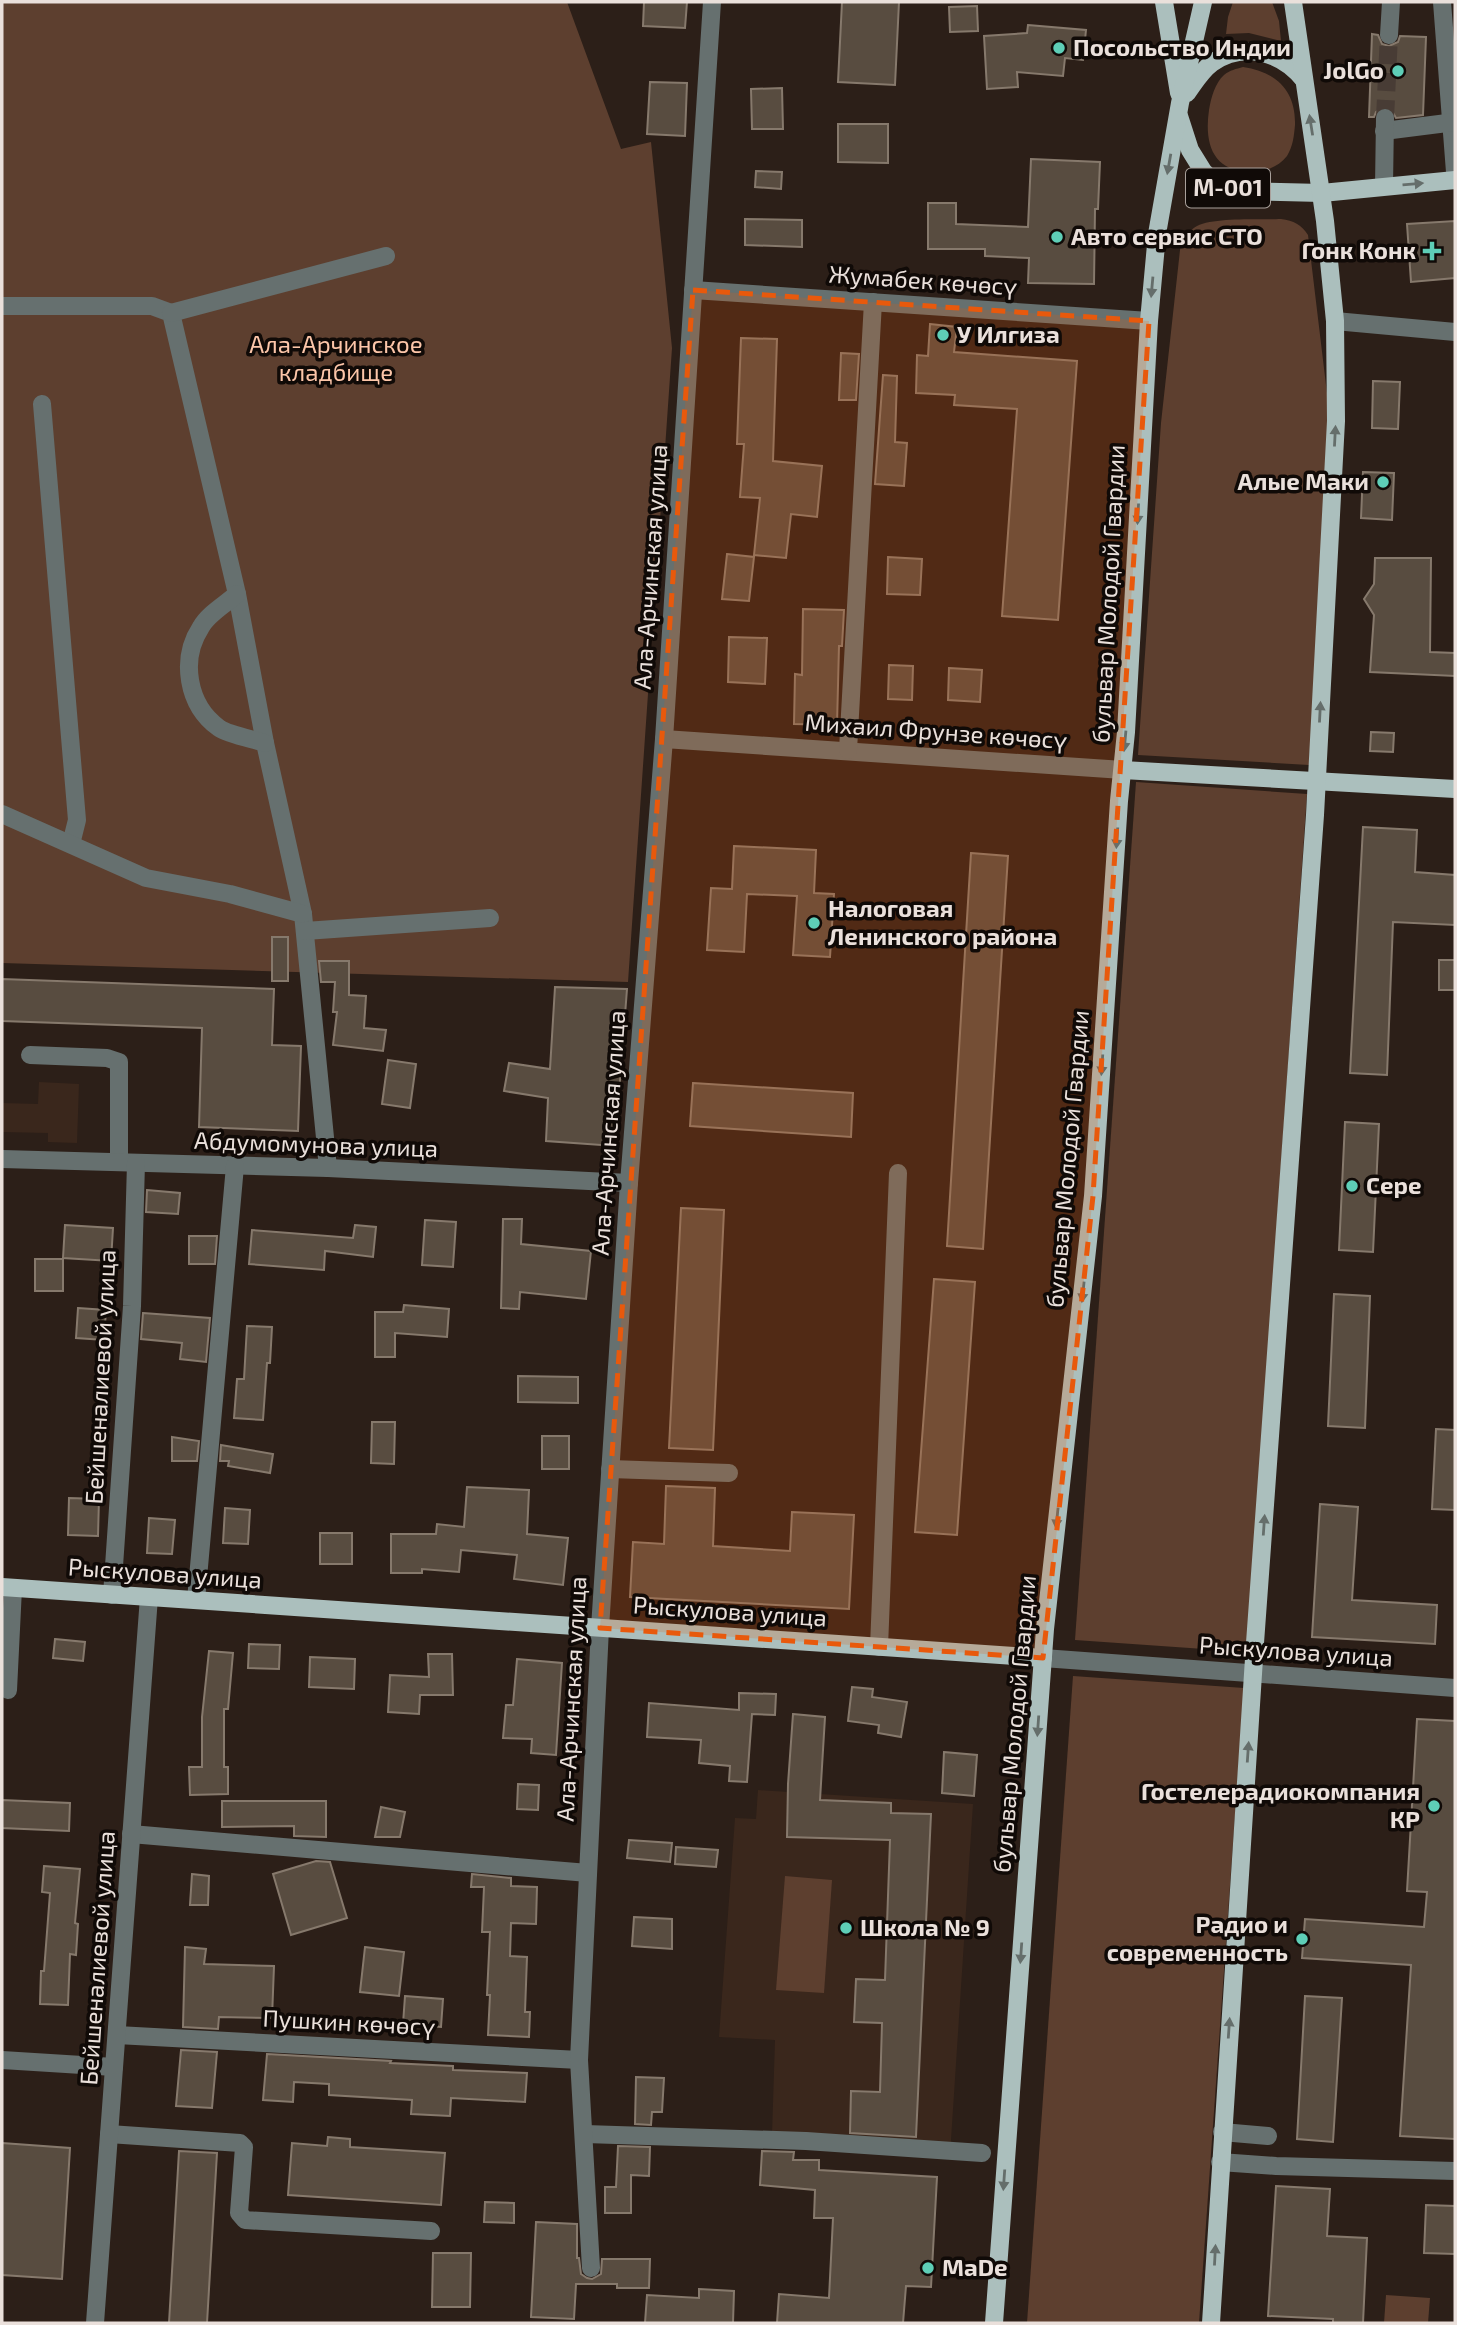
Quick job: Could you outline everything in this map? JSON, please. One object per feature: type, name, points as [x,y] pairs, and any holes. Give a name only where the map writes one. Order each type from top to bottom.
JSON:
[{"type":"main road","name":"М-001","points":[[1164,2],[1179,108],[1190,150],[1203,171],[1224,187],[1251,192],[1322,193],[1455,180]]},
{"type":"main road","name":"бульвар Молодой Гвардии","points":[[994,2323],[1043,1658],[1093,1196],[1123,770],[1149,321],[1157,233],[1179,108],[1203,2]]},
{"type":"main road","points":[[1212,2323],[1222,2132],[1318,780],[1336,421],[1335,321],[1322,193],[1293,2]]},
{"type":"main road","points":[[1179,108],[1200,74],[1212,64],[1238,52],[1256,51],[1272,55],[1288,63],[1304,80]]},
{"type":"main road","name":"Михаил Фрунзе көчөсү","points":[[1123,770],[1455,789]]},
{"type":"main road","name":"Рыскулова улица","points":[[7,1588],[1043,1658]]},
{"type":"street","name":"Ала-Арчинская улица","points":[[592,2268],[579,2060],[600,1628],[629,1183],[664,739],[710,2]]},
{"type":"street","points":[[1389,35],[1391,2]]},
{"type":"street","points":[[1442,2],[1455,172]]},
{"type":"street","points":[[1384,187],[1385,124],[1453,122]]},
{"type":"street","points":[[2,306],[152,306],[171,313],[387,256]]},
{"type":"street","name":"Жумабек көчөсү","points":[[693,290],[1149,321]]},
{"type":"street","points":[[848,750],[873,302]]},
{"type":"street","points":[[171,313],[237,594],[265,743],[304,923],[328,1168]]},
{"type":"street","points":[[1335,321],[1455,332]]},
{"type":"street","points":[[42,404],[77,820],[71,844]]},
{"type":"street","points":[[237,594],[201,625],[188,657],[191,686],[202,710],[220,729],[265,743]]},
{"type":"street","name":"Михаил Фрунзе көчөсү","points":[[664,739],[1123,770]]},
{"type":"street","points":[[2,814],[146,878],[230,894],[304,923],[490,918]]},
{"type":"street","name":"Бейшеналиевой улица","points":[[30,1055],[107,1058],[119,1062],[128,1163],[132,1306],[112,1595]]},
{"type":"street","name":"Абдумомунова улица","points":[[2,1159],[328,1168],[629,1183]]},
{"type":"street","points":[[196,1600],[235,1166]]},
{"type":"street","points":[[879,1647],[898,1173]]},
{"type":"street","points":[[610,1469],[729,1472]]},
{"type":"street","points":[[7,1588],[8,1690]]},
{"type":"street","name":"Бейшеналиевой улица","points":[[95,2323],[149,1597]]},
{"type":"street","name":"Рыскулова улица","points":[[1043,1658],[1455,1688]]},
{"type":"street","points":[[131,1834],[588,1873]]},
{"type":"street","name":"Пушкин көчөсү","points":[[117,2035],[579,2060]]},
{"type":"street","points":[[2,2060],[114,2067]]},
{"type":"street","points":[[1222,2132],[1268,2136]]},
{"type":"street","points":[[109,2134],[240,2143],[244,2147],[239,2213],[245,2220],[431,2231]]},
{"type":"street","points":[[585,2134],[806,2141],[982,2153]]},
{"type":"street","points":[[1220,2162],[1455,2171]]},
{"type":"highlighted area","points":[[693,290],[1149,321],[1093,1196],[1043,1658],[600,1628]]},
{"type":"shaded area","points":[[39,1082],[79,1084],[77,1143],[48,1142],[48,1133],[2,1132],[2,1103],[38,1104]]},
{"type":"shaded area","name":"Школа № 9","points":[[758,1790],[973,1804],[950,2155],[772,2135],[775,2040],[719,2037],[735,1818],[756,1819]]},
{"type":"green space","name":"Ала-Арчинское кладбище","points":[[2,2],[567,2],[621,149],[651,142],[672,348],[628,982],[2,963]]},
{"type":"green space","points":[[1233,2],[1272,2],[1279,21],[1281,41],[1249,33],[1226,34]]},
{"type":"green space","points":[[1243,67],[1266,73],[1275,79],[1288,93],[1292,102],[1295,125],[1291,148],[1284,160],[1272,168],[1240,171],[1229,168],[1220,162],[1210,145],[1208,123],[1214,91],[1224,75]]},
{"type":"green space","points":[[1281,219],[1297,224],[1308,235],[1332,435],[1309,765],[1138,755],[1161,423],[1181,241],[1192,229],[1205,223]]},
{"type":"green space","points":[[1136,782],[1307,794],[1247,1652],[1075,1640]]},
{"type":"green space","points":[[1073,1676],[1244,1688],[1199,2323],[1027,2323]]},
{"type":"green space","points":[[785,1876],[832,1880],[824,1993],[776,1990]]},
{"type":"green space","points":[[1386,2295],[1430,2298],[1428,2323],[1384,2323]]},
{"type":"building","points":[[644,2],[687,2],[685,28],[643,26]]},
{"type":"building","points":[[842,2],[899,2],[895,85],[838,82]]},
{"type":"building","points":[[977,6],[978,31],[950,32],[949,7]]},
{"type":"building","points":[[1028,25],[1086,30],[1083,60],[1065,58],[1063,76],[1017,72],[1018,87],[987,89],[984,36],[1027,33]]},
{"type":"building","points":[[1372,34],[1378,35],[1382,44],[1389,46],[1398,42],[1400,36],[1426,37],[1423,115],[1396,118],[1391,109],[1384,107],[1376,112],[1374,117],[1369,117]]},
{"type":"building","points":[[650,82],[687,83],[685,136],[647,134]]},
{"type":"building","points":[[782,88],[783,129],[752,129],[751,89]]},
{"type":"building","points":[[838,124],[888,124],[888,163],[838,162]]},
{"type":"building","points":[[1031,159],[1100,162],[1098,209],[1095,209],[1094,284],[1028,283],[1029,258],[985,256],[985,249],[928,249],[928,203],[956,203],[956,224],[1028,227]]},
{"type":"building","points":[[756,171],[782,172],[781,189],[755,187]]},
{"type":"building","points":[[745,219],[802,220],[802,247],[745,245]]},
{"type":"building","name":"Гонк Конк","points":[[1455,221],[1455,278],[1411,282],[1407,224]]},
{"type":"building","points":[[930,324],[957,327],[954,352],[1077,361],[1058,620],[1002,616],[1017,409],[954,405],[955,395],[916,393],[917,355],[928,356]]},
{"type":"building","points":[[741,338],[777,339],[773,461],[822,466],[817,517],[791,514],[786,558],[754,555],[760,498],[740,497],[744,444],[737,444]]},
{"type":"building","points":[[841,353],[859,354],[856,400],[839,400]]},
{"type":"building","points":[[883,375],[897,376],[895,442],[907,443],[904,486],[875,484]]},
{"type":"building","points":[[1373,381],[1400,382],[1398,429],[1372,428]]},
{"type":"building","points":[[1363,472],[1394,473],[1392,520],[1361,518]]},
{"type":"building","points":[[727,554],[754,557],[749,601],[722,599]]},
{"type":"building","points":[[888,557],[922,559],[920,595],[887,594]]},
{"type":"building","points":[[1375,558],[1431,558],[1430,652],[1455,653],[1455,676],[1370,672],[1374,615],[1364,599],[1374,584]]},
{"type":"building","points":[[803,609],[844,610],[842,646],[839,646],[837,725],[794,724],[795,674],[802,675]]},
{"type":"building","points":[[729,637],[767,638],[765,684],[728,682]]},
{"type":"building","points":[[889,665],[913,666],[912,700],[888,699]]},
{"type":"building","points":[[949,668],[982,670],[980,702],[948,700]]},
{"type":"building","points":[[1371,732],[1394,733],[1393,752],[1370,751]]},
{"type":"building","points":[[1363,827],[1417,830],[1415,872],[1455,875],[1455,925],[1393,922],[1387,1075],[1350,1073]]},
{"type":"building","name":"Налоговая Ленинского района","points":[[734,846],[816,850],[814,893],[834,894],[830,957],[793,955],[797,896],[747,894],[744,952],[707,950],[711,888],[732,889]]},
{"type":"building","points":[[971,853],[1008,856],[983,1249],[947,1246]]},
{"type":"building","points":[[272,937],[288,937],[288,981],[272,981]]},
{"type":"building","points":[[1439,960],[1455,960],[1455,990],[1439,990]]},
{"type":"building","points":[[319,961],[349,961],[349,995],[366,996],[364,1028],[386,1030],[383,1051],[333,1045],[337,1012],[333,1012],[335,982],[321,982]]},
{"type":"building","points":[[2,979],[274,989],[272,1045],[301,1046],[298,1131],[199,1127],[202,1028],[2,1021]]},
{"type":"building","points":[[555,987],[627,989],[615,1146],[546,1141],[548,1098],[504,1091],[509,1063],[550,1069]]},
{"type":"building","points":[[388,1060],[416,1064],[410,1108],[382,1104]]},
{"type":"building","points":[[693,1083],[853,1093],[851,1137],[690,1126]]},
{"type":"building","points":[[1345,1122],[1379,1124],[1373,1252],[1339,1250]]},
{"type":"building","points":[[147,1190],[180,1193],[178,1214],[146,1212]]},
{"type":"building","points":[[681,1208],[724,1210],[713,1450],[669,1448]]},
{"type":"building","points":[[503,1219],[522,1219],[521,1244],[591,1251],[586,1299],[520,1292],[519,1309],[501,1308]]},
{"type":"building","points":[[425,1220],[456,1222],[453,1267],[422,1265]]},
{"type":"building","points":[[65,1225],[113,1228],[111,1261],[63,1258]]},
{"type":"building","points":[[355,1225],[376,1227],[373,1257],[325,1251],[324,1270],[249,1264],[252,1230],[353,1238]]},
{"type":"building","points":[[189,1236],[217,1236],[215,1264],[189,1264]]},
{"type":"building","points":[[35,1259],[63,1259],[63,1291],[35,1291]]},
{"type":"building","points":[[934,1279],[975,1282],[957,1535],[915,1532]]},
{"type":"building","points":[[1334,1294],[1370,1296],[1365,1428],[1328,1426]]},
{"type":"building","points":[[404,1305],[449,1309],[447,1337],[395,1333],[395,1357],[375,1357],[375,1312],[403,1312]]},
{"type":"building","points":[[78,1308],[106,1310],[104,1340],[76,1338]]},
{"type":"building","points":[[143,1313],[210,1318],[206,1362],[180,1359],[182,1343],[141,1339]]},
{"type":"building","points":[[247,1326],[272,1327],[263,1420],[234,1418],[237,1379],[244,1379]]},
{"type":"building","points":[[518,1376],[578,1377],[578,1403],[518,1402]]},
{"type":"building","points":[[372,1422],[395,1422],[394,1464],[371,1463]]},
{"type":"building","points":[[1436,1429],[1455,1430],[1455,1510],[1432,1509]]},
{"type":"building","points":[[542,1436],[569,1436],[569,1469],[542,1469]]},
{"type":"building","points":[[172,1437],[199,1441],[197,1461],[172,1461]]},
{"type":"building","points":[[221,1445],[273,1454],[270,1473],[228,1466],[229,1461],[220,1461]]},
{"type":"building","points":[[666,1486],[715,1488],[713,1546],[790,1551],[792,1512],[854,1515],[849,1609],[630,1597],[633,1542],[664,1544]]},
{"type":"building","points":[[467,1487],[529,1490],[527,1534],[568,1538],[563,1585],[514,1579],[517,1555],[461,1550],[459,1572],[422,1569],[422,1573],[391,1573],[391,1534],[436,1534],[437,1524],[464,1527]]},
{"type":"building","points":[[69,1498],[99,1499],[98,1536],[68,1535]]},
{"type":"building","points":[[1320,1504],[1358,1507],[1352,1600],[1437,1605],[1435,1644],[1312,1637]]},
{"type":"building","points":[[225,1508],[250,1510],[248,1544],[223,1543]]},
{"type":"building","points":[[149,1518],[175,1520],[172,1554],[147,1553]]},
{"type":"building","points":[[320,1533],[352,1533],[352,1564],[320,1564]]},
{"type":"building","points":[[55,1639],[85,1642],[83,1661],[53,1658]]},
{"type":"building","points":[[249,1644],[280,1645],[279,1669],[248,1668]]},
{"type":"building","points":[[209,1651],[233,1653],[228,1709],[224,1709],[224,1767],[228,1767],[228,1794],[190,1795],[189,1767],[202,1767],[202,1717]]},
{"type":"building","points":[[428,1654],[452,1654],[453,1695],[420,1695],[419,1714],[388,1712],[390,1675],[429,1677]]},
{"type":"building","points":[[310,1657],[355,1659],[354,1689],[309,1687]]},
{"type":"building","points":[[517,1659],[562,1663],[556,1755],[531,1753],[532,1739],[503,1738],[506,1705],[513,1705]]},
{"type":"building","points":[[852,1687],[873,1689],[872,1697],[907,1702],[901,1737],[878,1733],[879,1725],[848,1721]]},
{"type":"building","points":[[739,1693],[776,1694],[775,1715],[752,1714],[747,1782],[729,1781],[730,1766],[699,1763],[701,1740],[647,1737],[649,1703],[739,1710]]},
{"type":"building","points":[[793,1714],[825,1717],[820,1800],[891,1803],[891,1813],[931,1814],[916,2137],[850,2133],[851,2091],[880,2092],[882,2023],[854,2022],[856,1979],[885,1980],[890,1840],[787,1837]]},
{"type":"building","points":[[1417,1719],[1455,1721],[1455,2139],[1400,2136],[1411,1965],[1302,1958],[1305,1919],[1424,1927],[1427,1892],[1407,1891]]},
{"type":"building","points":[[944,1752],[977,1755],[974,1796],[942,1793]]},
{"type":"building","points":[[518,1784],[539,1785],[538,1810],[517,1809]]},
{"type":"building","points":[[2,1800],[70,1803],[69,1831],[2,1828]]},
{"type":"building","points":[[222,1801],[326,1801],[326,1837],[294,1836],[294,1826],[222,1827]]},
{"type":"building","points":[[381,1807],[405,1812],[400,1837],[375,1837]]},
{"type":"building","points":[[629,1840],[672,1843],[670,1862],[627,1858]]},
{"type":"building","points":[[676,1847],[718,1850],[716,1867],[675,1864]]},
{"type":"building","points":[[316,1861],[330,1862],[347,1918],[291,1935],[273,1874]]},
{"type":"building","points":[[44,1866],[80,1869],[75,1923],[78,1924],[76,1955],[70,1954],[68,2005],[40,2004],[50,1893],[42,1892]]},
{"type":"building","points":[[192,1874],[209,1876],[208,1905],[190,1905]]},
{"type":"building","points":[[472,1874],[511,1878],[511,1886],[537,1887],[536,1924],[511,1923],[510,1956],[527,1957],[525,2012],[530,2012],[529,2037],[488,2035],[490,1932],[482,1932],[484,1887],[471,1887]]},
{"type":"building","points":[[634,1917],[672,1919],[672,1949],[632,1946]]},
{"type":"building","points":[[185,1947],[206,1949],[204,1964],[274,1966],[272,2018],[219,2017],[218,2029],[183,2027]]},
{"type":"building","points":[[365,1947],[404,1952],[399,1996],[360,1992]]},
{"type":"building","points":[[405,1996],[443,1999],[441,2027],[403,2024]]},
{"type":"building","points":[[1305,1996],[1342,1998],[1333,2142],[1297,2139]]},
{"type":"building","points":[[181,2050],[217,2052],[212,2108],[176,2106]]},
{"type":"building","points":[[267,2054],[453,2066],[453,2070],[527,2073],[525,2102],[451,2098],[450,2116],[411,2114],[412,2100],[329,2095],[329,2084],[294,2082],[293,2102],[263,2100]]},
{"type":"building","points":[[636,2077],[664,2078],[662,2112],[652,2112],[651,2125],[635,2124]]},
{"type":"building","points":[[328,2137],[350,2139],[350,2147],[445,2153],[441,2205],[288,2195],[292,2143],[327,2146]]},
{"type":"building","points":[[2,2143],[70,2148],[62,2279],[2,2275]]},
{"type":"building","points":[[618,2146],[650,2147],[649,2176],[631,2175],[631,2213],[605,2213],[605,2187],[616,2187]]},
{"type":"building","points":[[179,2151],[217,2153],[207,2323],[169,2323]]},
{"type":"building","points":[[762,2151],[794,2152],[793,2160],[819,2160],[819,2170],[937,2177],[931,2287],[906,2286],[903,2323],[777,2323],[779,2294],[829,2298],[833,2218],[814,2218],[815,2190],[760,2185]]},
{"type":"building","points":[[1276,2186],[1330,2189],[1327,2236],[1367,2238],[1363,2323],[1333,2323],[1333,2319],[1268,2316]]},
{"type":"building","points":[[485,2202],[514,2203],[514,2223],[484,2222]]},
{"type":"building","points":[[1426,2205],[1455,2206],[1455,2254],[1424,2253]]},
{"type":"building","points":[[536,2222],[577,2224],[577,2258],[581,2274],[587,2278],[592,2279],[601,2274],[602,2259],[650,2259],[649,2288],[617,2288],[617,2284],[576,2284],[574,2319],[531,2317]]},
{"type":"building","points":[[433,2253],[471,2253],[470,2307],[432,2307]]},
{"type":"building","points":[[699,2289],[734,2291],[733,2323],[645,2323],[647,2295],[699,2298]]},
{"type":"tunnel","points":[[1385,118],[1389,35]]},
{"type":"place","name":"Посольство Индии","points":[[1059,48]]},
{"type":"place","name":"JolGo","points":[[1398,71]]},
{"type":"place","name":"Авто сервис СТО","points":[[1057,237]]},
{"type":"place","name":"Гонк Конк","points":[[1432,251]]},
{"type":"place","name":"У Илгиза","points":[[943,335]]},
{"type":"place","name":"Алые Маки","points":[[1383,482]]},
{"type":"place","name":"Налоговая Ленинского района","points":[[814,923]]},
{"type":"place","name":"Сере","points":[[1352,1186]]},
{"type":"place","name":"Гостелерадиокомпания КР","points":[[1434,1806]]},
{"type":"place","name":"Школа № 9","points":[[846,1928]]},
{"type":"place","name":"Радио и современность","points":[[1302,1939]]},
{"type":"place","name":"MaDe","points":[[928,2268]]}]
